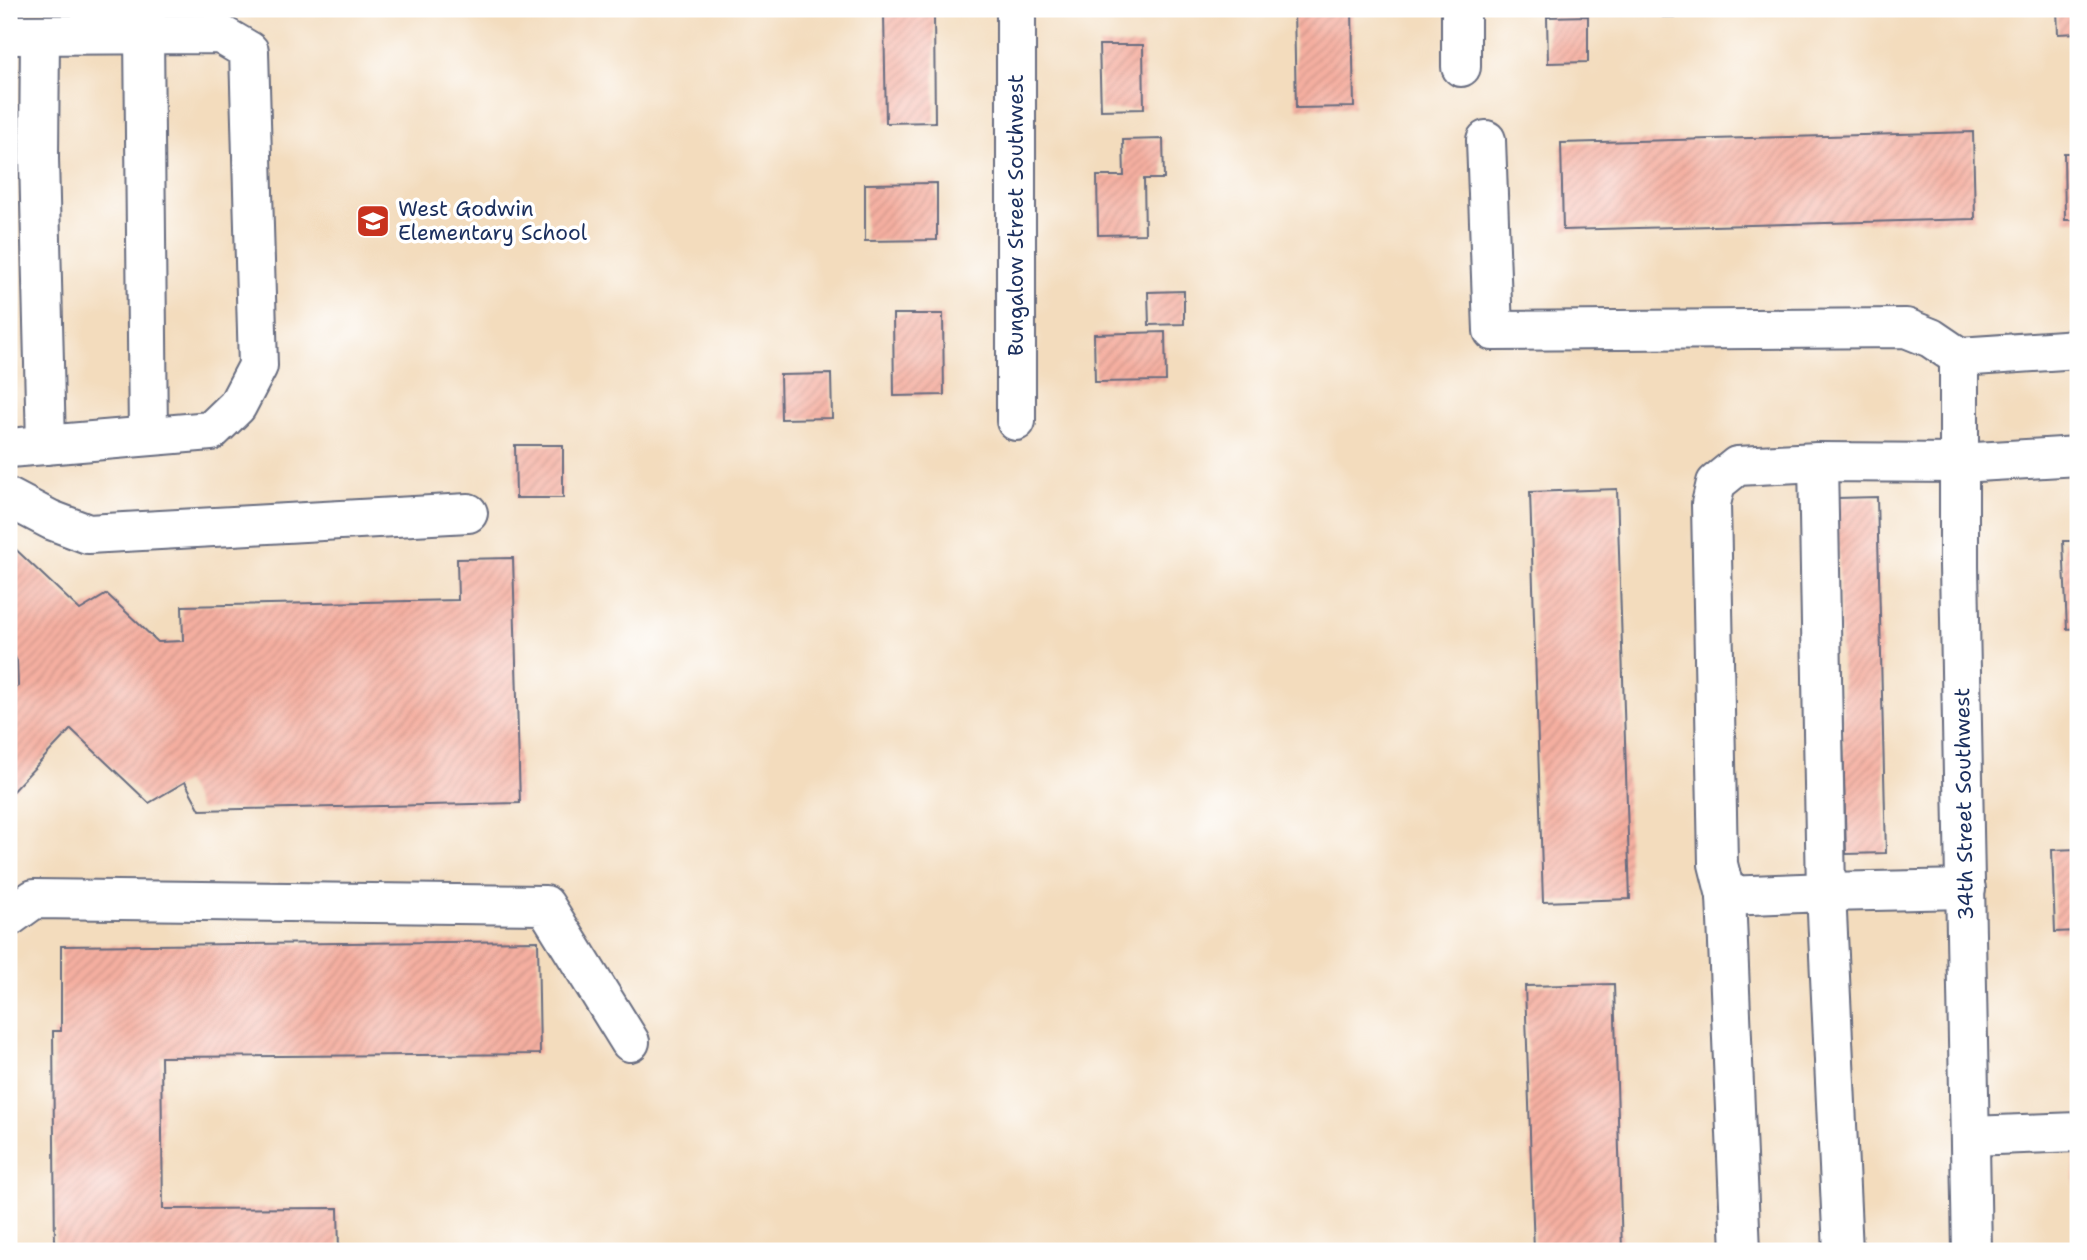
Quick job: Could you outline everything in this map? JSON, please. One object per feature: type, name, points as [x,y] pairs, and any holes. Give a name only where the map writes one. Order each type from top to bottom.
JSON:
[{"type":"street","name":"Bungalow Street Southwest","points":[[1016,9],[1016,421]]},
{"type":"street","points":[[1461,9],[1461,67]]},
{"type":"street","points":[[144,34],[148,436]]},
{"type":"street","points":[[144,34],[220,34],[249,51],[258,366],[237,406],[212,431],[28,446],[39,158],[25,35],[144,34]]},
{"type":"street","points":[[1486,140],[1493,331],[1906,328],[1931,338],[1959,357],[2078,349]]},
{"type":"street","name":"34th Street Southwest","points":[[1959,357],[1972,1251]]},
{"type":"street","points":[[1741,1251],[1726,896],[1717,864],[1711,504],[1716,483],[1737,466],[1818,461],[1959,463],[2078,456]]},
{"type":"street","points":[[1818,461],[1826,892],[1843,1251]]},
{"type":"street","points":[[9,498],[51,520],[88,534],[468,513]]},
{"type":"street","points":[[1726,896],[1966,889]]},
{"type":"street","points":[[9,917],[34,899],[545,905],[630,1042]]},
{"type":"street","points":[[1971,1136],[2078,1132]]},
{"type":"building","points":[[1294,9],[1352,9],[1354,107],[1296,108]]},
{"type":"building","points":[[1663,9],[1710,9],[1710,17],[1663,17]]},
{"type":"building","points":[[2057,9],[2078,9],[2078,33],[2058,34]]},
{"type":"building","points":[[934,14],[935,122],[886,123],[884,15]]},
{"type":"building","points":[[1588,16],[1588,62],[1548,63],[1547,17]]},
{"type":"building","points":[[1099,45],[1143,45],[1144,109],[1101,110]]},
{"type":"building","points":[[1973,132],[1975,219],[1563,230],[1561,143]]},
{"type":"building","points":[[1163,139],[1164,179],[1144,179],[1145,234],[1098,235],[1097,176],[1124,176],[1123,140]]},
{"type":"building","points":[[2064,153],[2078,153],[2078,220],[2065,220]]},
{"type":"building","points":[[937,183],[937,240],[865,241],[865,184]]},
{"type":"building","points":[[1184,291],[1184,324],[1149,325],[1148,292]]},
{"type":"building","points":[[893,314],[943,314],[944,395],[894,396]]},
{"type":"building","points":[[1165,332],[1166,381],[1095,382],[1094,334]]},
{"type":"building","points":[[831,374],[832,418],[781,419],[780,375]]},
{"type":"building","points":[[515,445],[563,445],[563,498],[516,498]]},
{"type":"building","points":[[1617,489],[1630,899],[1543,902],[1530,492]]},
{"type":"building","points":[[1877,497],[1886,853],[1846,854],[1837,498]]},
{"type":"building","points":[[2063,541],[2078,541],[2078,628],[2067,629]]},
{"type":"building","points":[[9,543],[80,610],[107,594],[158,642],[183,641],[182,606],[458,600],[457,559],[513,558],[520,803],[200,810],[185,782],[149,803],[71,729],[9,795],[9,692],[18,686],[17,661],[9,647]]},
{"type":"building","points":[[2078,849],[2078,931],[2055,932],[2052,850]]},
{"type":"building","points":[[538,941],[540,1054],[161,1057],[163,1209],[338,1208],[339,1251],[55,1251],[53,1031],[61,1031],[61,946]]},
{"type":"building","points":[[1614,984],[1622,1251],[1534,1251],[1525,986]]},
{"type":"building","points":[[2074,1157],[2078,1157],[2078,1197],[2075,1197]]},
{"type":"place","name":"West Godwin Elementary School","points":[[373,221]]}]
